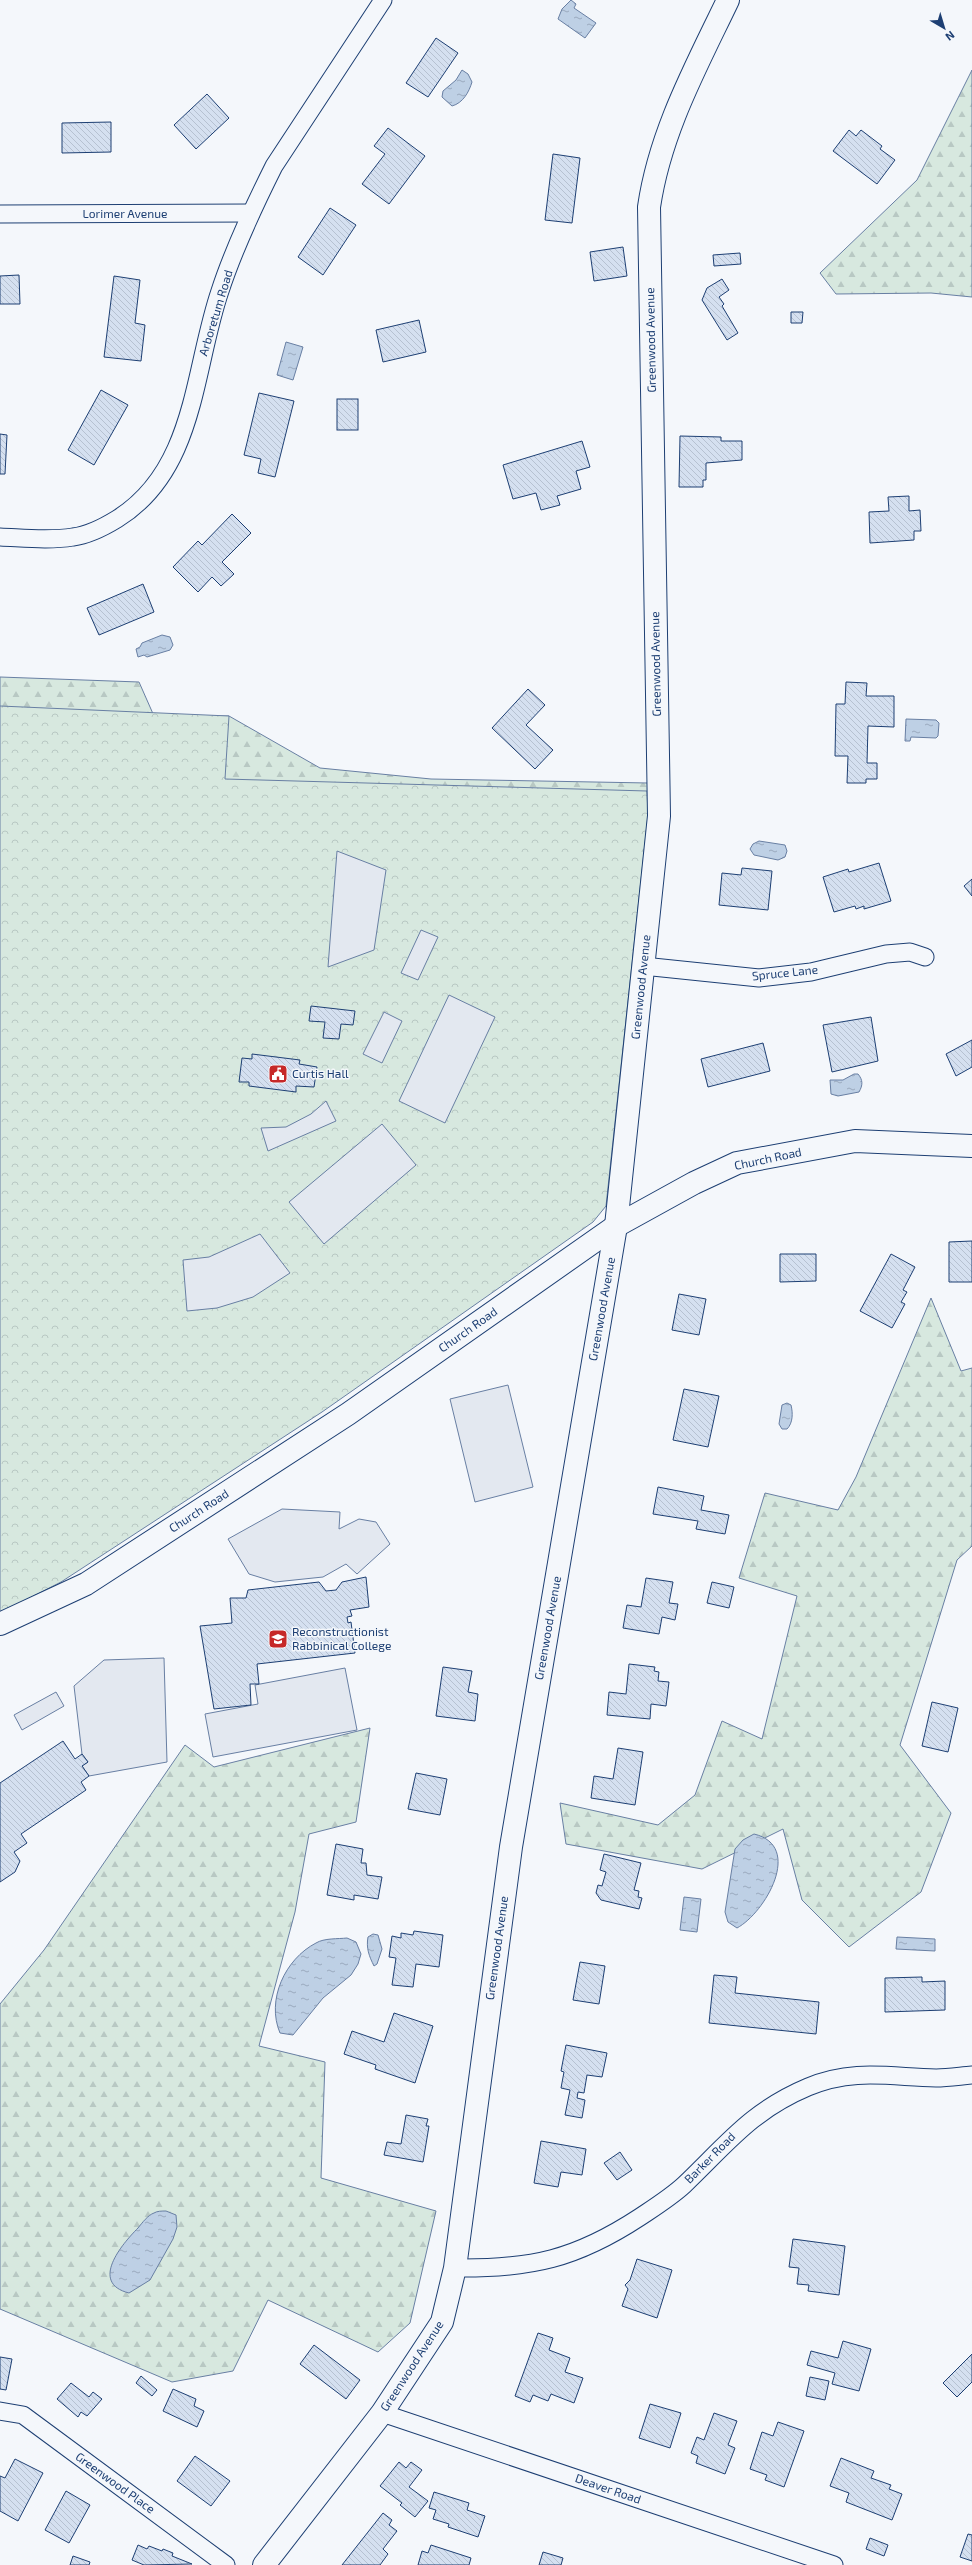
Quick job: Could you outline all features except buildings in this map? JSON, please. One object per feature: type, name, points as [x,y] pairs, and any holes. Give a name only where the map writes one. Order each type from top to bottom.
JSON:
[{"type":"main road","name":"Greenwood Avenue","points":[[264,2565],[382,2413],[442,2322],[455,2268],[511,1847],[616,1226],[660,816],[649,207],[656,170],[668,131],[728,0]]},
{"type":"main road","name":"Church Road","points":[[0,1624],[86,1584],[348,1414],[616,1226],[694,1183],[737,1163],[854,1141],[972,1146]]},
{"type":"street","name":"Arboretum Road","points":[[0,537],[53,539],[74,537],[95,531],[137,506],[158,483],[179,445],[220,291],[251,213],[274,166],[383,0]]},
{"type":"street","name":"Lorimer Avenue","points":[[0,214],[251,213]]},
{"type":"street","name":"Spruce Lane","points":[[643,966],[760,978],[811,972],[886,954],[910,952],[925,957]]},
{"type":"street","name":"Barker Road","points":[[455,2268],[490,2268],[536,2263],[584,2249],[609,2237],[682,2186],[741,2127],[766,2109],[810,2086],[841,2077],[872,2073],[937,2078],[972,2075]]},
{"type":"street","name":"Greenwood Place","points":[[0,2410],[23,2415],[226,2565]]},
{"type":"street","name":"Deaver Road","points":[[382,2413],[834,2565]]},
{"type":"green space","points":[[972,70],[972,297],[931,293],[836,294],[820,273],[917,180]]},
{"type":"green space","points":[[0,677],[139,682],[154,716],[229,716],[320,768],[431,779],[648,783],[647,800],[0,854]]},
{"type":"green space","points":[[0,706],[229,716],[225,779],[647,791],[648,815],[606,1206],[593,1222],[322,1412],[61,1582],[0,1613]]},
{"type":"green space","points":[[931,1298],[961,1371],[972,1368],[972,1546],[957,1560],[900,1745],[951,1813],[921,1892],[849,1947],[802,1900],[783,1829],[702,1869],[566,1844],[560,1803],[658,1825],[695,1795],[722,1721],[762,1739],[797,1596],[739,1578],[765,1493],[838,1510],[856,1477]]},
{"type":"green space","points":[[370,1728],[356,1822],[309,1834],[295,1912],[259,2046],[325,2062],[321,2178],[436,2211],[410,2323],[378,2352],[268,2300],[233,2371],[172,2382],[0,2309],[0,2004],[44,1950],[185,1745],[214,1767]]},
{"type":"shaded area","points":[[337,851],[386,870],[374,950],[328,967]]},
{"type":"shaded area","points":[[421,930],[438,937],[418,980],[401,973]]},
{"type":"shaded area","points":[[449,995],[495,1017],[445,1123],[399,1101]]},
{"type":"shaded area","points":[[384,1012],[402,1021],[382,1063],[363,1054]]},
{"type":"shaded area","points":[[326,1101],[336,1121],[268,1151],[261,1128],[286,1127],[311,1114]]},
{"type":"shaded area","points":[[382,1124],[416,1165],[324,1244],[289,1202]]},
{"type":"shaded area","points":[[260,1234],[290,1273],[253,1297],[217,1308],[187,1311],[183,1260],[209,1257]]},
{"type":"shaded area","points":[[508,1385],[533,1487],[475,1502],[450,1399]]},
{"type":"shaded area","points":[[282,1509],[340,1512],[339,1529],[359,1519],[376,1522],[390,1544],[357,1574],[346,1564],[323,1577],[275,1582],[249,1574],[228,1539]]},
{"type":"shaded area","points":[[164,1658],[167,1762],[89,1776],[82,1766],[88,1762],[82,1754],[74,1686],[104,1660]]},
{"type":"shaded area","points":[[345,1668],[357,1730],[213,1757],[205,1714],[258,1704],[255,1685]]},
{"type":"shaded area","points":[[56,1692],[64,1706],[22,1730],[14,1715]]},
{"type":"water","points":[[571,0],[576,4],[574,8],[596,23],[585,38],[558,19],[562,9]]},
{"type":"water","points":[[462,70],[468,74],[472,82],[465,97],[456,105],[452,106],[442,97],[443,91],[456,80]]},
{"type":"water","points":[[286,342],[303,347],[293,380],[277,375]]},
{"type":"water","points":[[162,635],[170,637],[173,645],[170,650],[147,657],[144,655],[138,657],[136,649],[140,647],[142,643]]},
{"type":"water","points":[[906,719],[936,720],[939,723],[938,736],[936,738],[911,737],[910,741],[905,741]]},
{"type":"water","points":[[759,841],[785,845],[787,851],[785,857],[778,860],[754,855],[750,849],[753,844]]},
{"type":"water","points":[[854,1074],[858,1074],[862,1080],[862,1085],[859,1092],[838,1096],[831,1094],[830,1080],[843,1080]]},
{"type":"water","points":[[787,1403],[791,1405],[791,1421],[787,1429],[782,1429],[779,1424],[782,1405]]},
{"type":"water","points":[[754,1834],[769,1841],[776,1852],[778,1865],[775,1880],[768,1895],[748,1920],[737,1928],[728,1922],[725,1912],[735,1849],[743,1840]]},
{"type":"water","points":[[684,1897],[701,1899],[697,1932],[680,1930]]},
{"type":"water","points":[[373,1934],[378,1935],[382,1949],[377,1964],[374,1966],[369,1955],[367,1945],[368,1937]]},
{"type":"water","points":[[897,1937],[935,1939],[935,1951],[896,1949]]},
{"type":"water","points":[[347,1938],[356,1942],[361,1954],[358,1964],[351,1975],[323,1998],[293,2035],[280,2033],[276,2020],[275,2007],[277,1994],[287,1970],[295,1959],[319,1941]]},
{"type":"water","points":[[166,2211],[176,2215],[177,2227],[173,2239],[150,2280],[129,2293],[117,2288],[111,2281],[110,2272],[112,2263],[118,2253],[147,2217],[157,2212]]},
{"type":"place","name":"Curtis Hall","points":[[278,1074]]},
{"type":"place","name":"Reconstructionist Rabbinical College","points":[[278,1639]]}]
